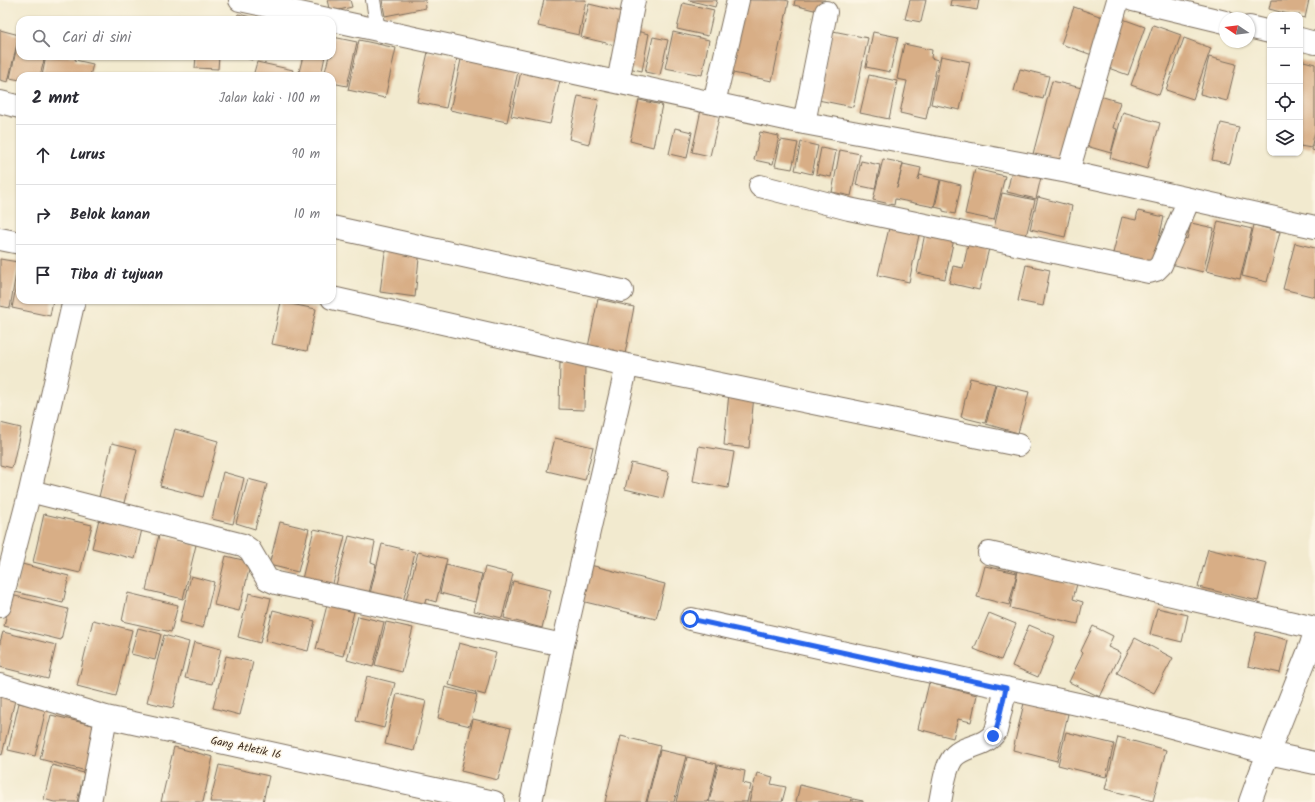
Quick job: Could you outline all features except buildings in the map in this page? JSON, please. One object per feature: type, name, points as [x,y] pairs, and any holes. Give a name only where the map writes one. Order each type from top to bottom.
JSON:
[{"type":"street","points":[[240,0],[314,16]]},
{"type":"street","points":[[618,82],[634,0]]},
{"type":"street","points":[[714,103],[738,0]]},
{"type":"street","points":[[1068,172],[1118,0]]},
{"type":"street","points":[[1133,0],[1219,21]]},
{"type":"street","points":[[804,123],[826,12]]},
{"type":"street","points":[[336,21],[804,123],[1068,172],[1315,227]]},
{"type":"street","points":[[1255,28],[1267,31]]},
{"type":"street","points":[[1303,40],[1315,43]]},
{"type":"street","points":[[0,102],[16,106]]},
{"type":"street","points":[[760,186],[850,209],[1149,272],[1156,270],[1161,265],[1189,199]]},
{"type":"street","points":[[336,228],[622,291]]},
{"type":"street","points":[[0,238],[16,242]]},
{"type":"street","points":[[336,299],[627,365],[1018,445]]},
{"type":"street","points":[[2,592],[30,491],[73,304]]},
{"type":"street","points":[[531,802],[563,645],[627,365]]},
{"type":"street","points":[[30,491],[243,545],[250,550],[267,579],[276,583],[563,645]]},
{"type":"street","points":[[989,553],[1314,637],[1268,752],[1250,802]]},
{"type":"street","points":[[690,619],[1123,714],[1315,763]]},
{"type":"street","name":"Gang Atletik 16","points":[[0,685],[106,717],[494,802]]},
{"type":"street","points":[[940,802],[948,767],[952,758],[958,753],[988,741],[996,731],[1006,688]]},
{"type":"street","points":[[90,802],[106,717]]},
{"type":"lane","points":[[373,0],[378,30]]},
{"type":"route","points":[[690,619],[1006,688],[996,731],[993,736]]}]
